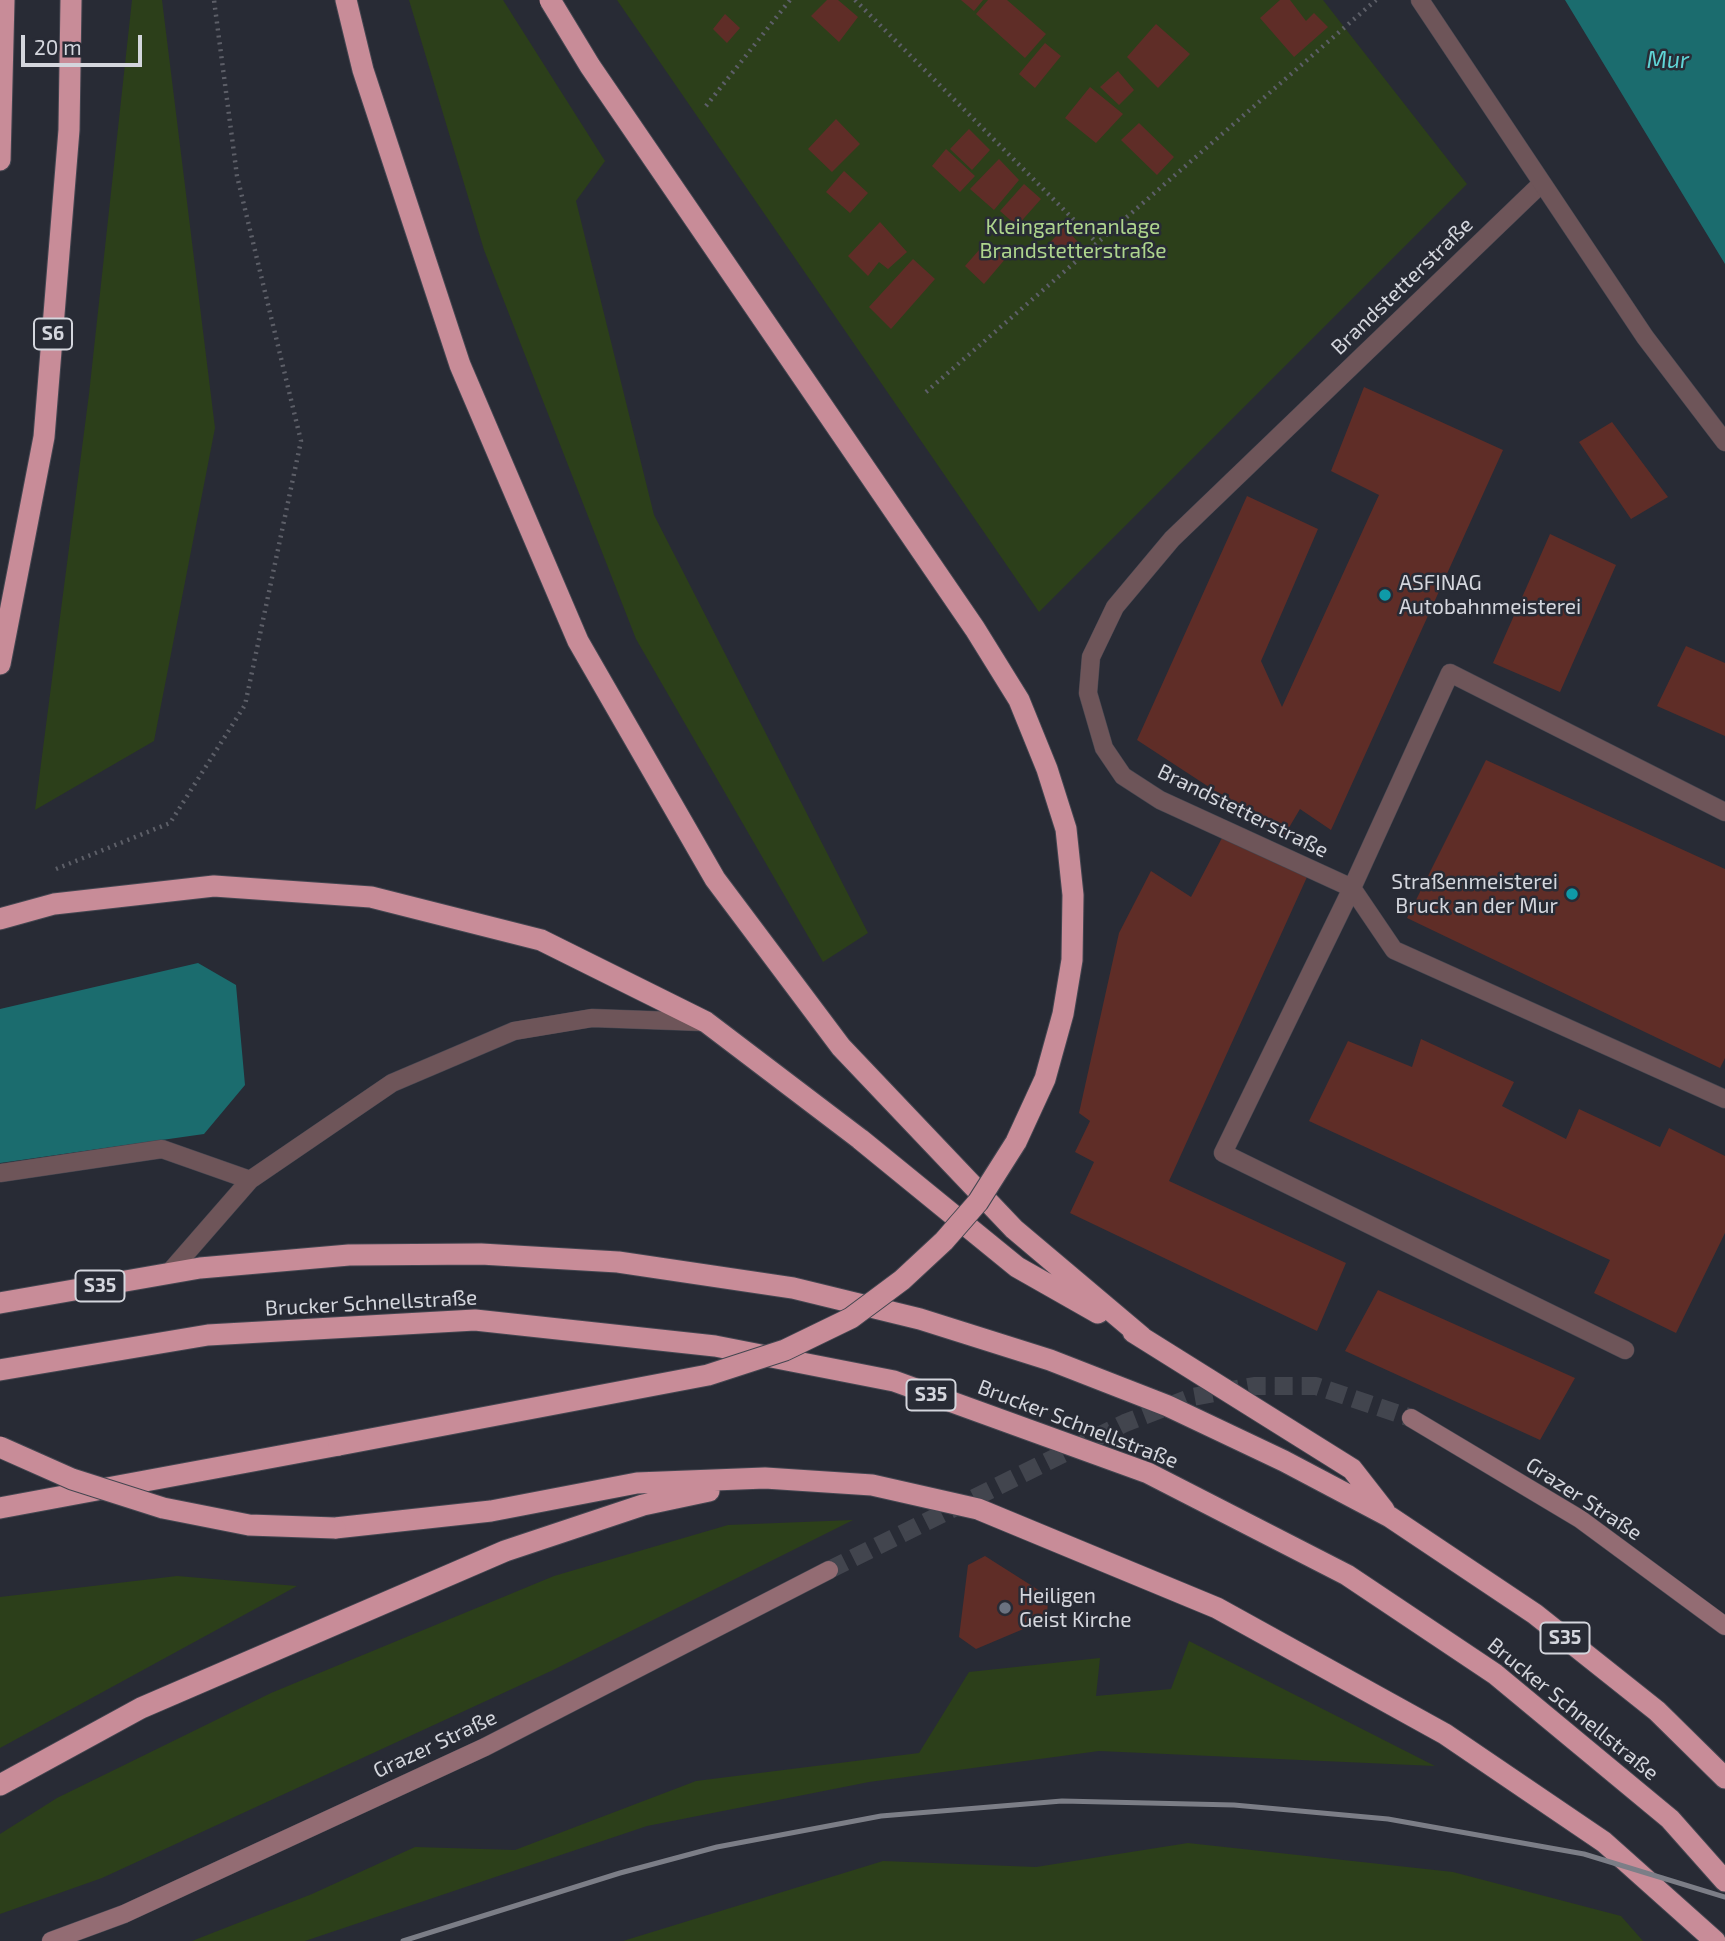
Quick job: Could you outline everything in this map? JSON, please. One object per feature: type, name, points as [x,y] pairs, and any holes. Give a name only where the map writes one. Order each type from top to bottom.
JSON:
[{"type":"highway","points":[[0,160],[4,0]]},
{"type":"highway","name":"S6","points":[[0,664],[44,437],[69,130],[71,0]]},
{"type":"highway","points":[[346,0],[363,70],[460,365],[578,641],[715,878],[841,1047],[1014,1228],[1143,1337]]},
{"type":"highway","points":[[0,1508],[708,1375],[785,1350],[851,1318],[902,1280],[944,1241],[978,1202],[1016,1142],[1045,1079],[1063,1014],[1070,974],[1073,895],[1066,829],[1047,769],[1019,700],[975,629],[590,66],[551,0]]},
{"type":"highway","points":[[0,919],[54,904],[214,886],[371,897],[541,940],[706,1022],[860,1139],[1017,1267],[1143,1337],[1352,1469],[1390,1517]]},
{"type":"highway","name":"Brucker Schnellstraße","points":[[0,1303],[200,1268],[349,1255],[481,1254],[618,1262],[793,1288],[920,1319],[1062,1364],[1168,1406],[1284,1461],[1390,1517],[1535,1614],[1657,1711],[1725,1778]]},
{"type":"highway","name":"Brucker Schnellstraße","points":[[0,1370],[208,1335],[475,1320],[715,1346],[894,1381],[1148,1473],[1347,1575],[1495,1674],[1670,1819],[1725,1881]]},
{"type":"highway","points":[[0,1447],[72,1479],[163,1508],[249,1525],[335,1528],[491,1511],[637,1483],[765,1478],[872,1485],[978,1509],[1217,1608],[1445,1734],[1604,1842],[1716,1941]]},
{"type":"highway","points":[[0,1785],[141,1708],[505,1551],[643,1505],[765,1478]]},
{"type":"street","points":[[1420,0],[1645,337],[1725,442]]},
{"type":"street","name":"Brandstetterstraße","points":[[1352,888],[1160,800],[1123,776],[1104,748],[1088,693],[1091,657],[1115,607],[1171,539],[1541,184]]},
{"type":"street","points":[[1625,1350],[1223,1153],[1352,888],[1450,673],[1725,812]]},
{"type":"street","points":[[1352,888],[1394,950],[1725,1099]]},
{"type":"street","points":[[168,1274],[250,1180],[392,1083],[514,1031],[592,1018],[706,1022]]},
{"type":"street","points":[[0,1173],[162,1149],[250,1180]]},
{"type":"street","name":"Grazer Straße","points":[[1411,1418],[1580,1519],[1725,1626]]},
{"type":"street","name":"Grazer Straße","points":[[51,1941],[124,1914],[485,1747],[829,1570]]},
{"type":"path","points":[[46,873],[170,823],[245,705],[301,441],[237,176],[215,0]]},
{"type":"path","points":[[706,106],[790,0]]},
{"type":"path","points":[[855,0],[1097,243]]},
{"type":"path","points":[[926,392],[1376,0]]},
{"type":"green space","points":[[132,0],[162,0],[215,428],[154,741],[35,810],[89,394]]},
{"type":"green space","points":[[409,0],[503,0],[605,161],[576,201],[654,515],[868,933],[823,962],[636,639],[484,250]]},
{"type":"green space","name":"Kleingartenanlage Brandstetterstraße","points":[[617,0],[1323,0],[1467,184],[1039,612]]},
{"type":"green space","points":[[853,1520],[551,1671],[102,1878],[0,1914],[0,1834],[57,1798],[271,1693],[554,1576],[728,1525]]},
{"type":"green space","points":[[177,1576],[297,1586],[0,1748],[0,1597]]},
{"type":"green space","points":[[1189,1641],[1435,1766],[1099,1751],[869,1782],[647,1826],[305,1941],[192,1941],[312,1894],[415,1847],[515,1850],[696,1781],[919,1753],[969,1672],[1100,1658],[1096,1696],[1171,1689]]},
{"type":"green space","points":[[1188,1843],[1453,1872],[1621,1916],[1643,1941],[623,1941],[883,1861],[1036,1867]]},
{"type":"water","name":"Mur","points":[[1565,0],[1725,0],[1725,264]]},
{"type":"water","points":[[198,963],[236,985],[245,1085],[204,1134],[0,1163],[0,1009]]},
{"type":"building","points":[[827,0],[838,0],[858,17],[839,42],[811,16]]},
{"type":"building","points":[[961,0],[983,0],[974,11]]},
{"type":"building","points":[[988,0],[1007,0],[1046,34],[1025,58],[976,14]]},
{"type":"building","points":[[1280,0],[1290,0],[1306,21],[1314,13],[1328,27],[1294,57],[1260,18]]},
{"type":"building","points":[[725,14],[740,28],[727,43],[713,29]]},
{"type":"building","points":[[1156,24],[1190,54],[1158,88],[1127,57]]},
{"type":"building","points":[[1045,43],[1061,56],[1035,88],[1019,74]]},
{"type":"building","points":[[1118,71],[1134,90],[1119,105],[1100,87]]},
{"type":"building","points":[[1090,87],[1123,114],[1096,143],[1065,118]]},
{"type":"building","points":[[836,119],[860,144],[832,172],[808,149]]},
{"type":"building","points":[[1139,123],[1174,157],[1157,175],[1121,140]]},
{"type":"building","points":[[969,129],[990,150],[972,170],[950,149]]},
{"type":"building","points":[[946,149],[975,176],[960,192],[932,166]]},
{"type":"building","points":[[999,159],[1019,180],[994,210],[970,189]]},
{"type":"building","points":[[844,171],[868,193],[850,213],[826,192]]},
{"type":"building","points":[[1024,184],[1041,199],[1017,226],[1000,211]]},
{"type":"building","points":[[880,222],[907,252],[888,269],[879,262],[868,276],[848,256]]},
{"type":"building","points":[[1064,227],[1078,242],[1060,260],[1046,247]]},
{"type":"building","points":[[987,241],[1006,258],[984,284],[965,266]]},
{"type":"building","points":[[913,259],[935,279],[891,329],[869,307]]},
{"type":"building","name":"ASFINAG Autobahnmeisterei","points":[[1364,387],[1503,450],[1331,830],[1300,809],[1284,836],[1137,740],[1247,496],[1318,529],[1261,661],[1282,707],[1379,495],[1331,471]]},
{"type":"building","points":[[1612,422],[1668,497],[1631,519],[1579,442]]},
{"type":"building","points":[[1550,534],[1616,565],[1560,692],[1493,663]]},
{"type":"building","points":[[1686,646],[1725,663],[1725,736],[1657,706]]},
{"type":"building","name":"Straßenmeisterei Bruck an der Mur","points":[[1486,760],[1725,869],[1725,1058],[1720,1068],[1407,918]]},
{"type":"building","points":[[1222,838],[1307,877],[1169,1181],[1346,1263],[1317,1331],[1070,1213],[1094,1162],[1075,1152],[1090,1121],[1079,1113],[1119,933],[1151,871],[1191,897]]},
{"type":"building","points":[[1421,1039],[1514,1082],[1502,1106],[1566,1139],[1579,1109],[1660,1147],[1669,1128],[1725,1156],[1725,1233],[1676,1333],[1594,1293],[1610,1260],[1309,1121],[1348,1041],[1412,1067]]},
{"type":"building","points":[[1378,1290],[1575,1378],[1540,1440],[1345,1351]]},
{"type":"building","name":"Heiligen Geist Kirche","points":[[985,1556],[1048,1596],[1047,1619],[976,1649],[959,1637],[968,1565]]},
{"type":"tunnel","points":[[829,1570],[1125,1423],[1192,1397],[1254,1386],[1316,1386],[1411,1418]]},
{"type":"railway","points":[[403,1941],[620,1873],[717,1847],[881,1816],[1062,1801],[1234,1805],[1388,1819],[1584,1854],[1725,1897]]},
{"type":"place","name":"ASFINAG Autobahnmeisterei","points":[[1385,595]]},
{"type":"place","name":"Straßenmeisterei Bruck an der Mur","points":[[1572,894]]},
{"type":"place","name":"Heiligen Geist Kirche","points":[[1005,1608]]}]
